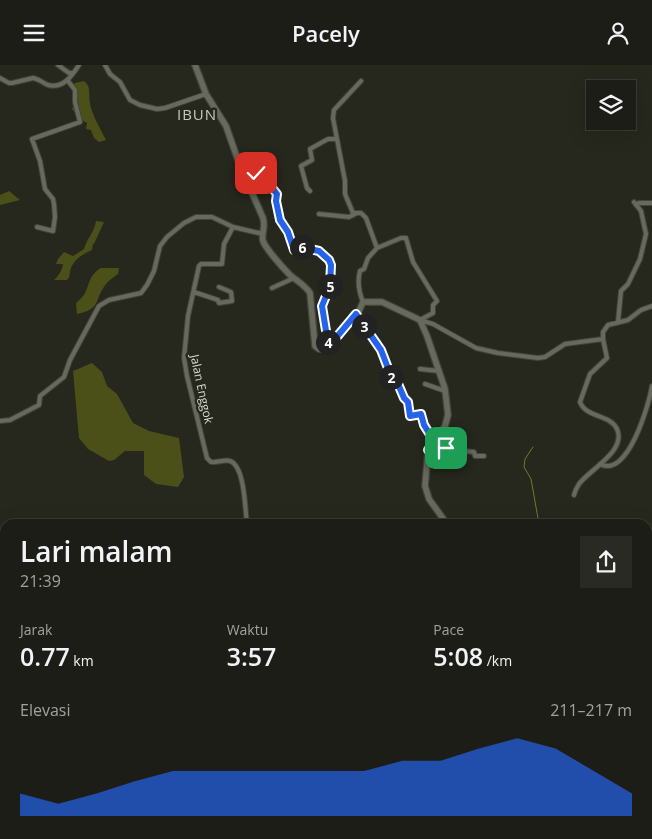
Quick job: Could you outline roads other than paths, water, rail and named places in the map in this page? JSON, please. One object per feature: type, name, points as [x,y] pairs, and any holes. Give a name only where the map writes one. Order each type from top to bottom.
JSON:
[{"type":"main road","points":[[195,65],[206,94],[226,126],[265,225],[264,242],[294,278],[307,288],[310,293],[315,346],[322,350],[327,349],[356,314],[363,302],[382,302],[420,320],[445,391],[448,415],[445,426],[428,450],[425,477],[426,494],[444,519]]},
{"type":"street","points":[[58,65],[72,73]]},
{"type":"street","points":[[0,78],[12,83],[34,77],[55,86],[68,81],[79,65]]},
{"type":"street","points":[[105,65],[110,74],[120,82],[131,102],[140,105],[152,108],[165,108],[206,94]]},
{"type":"street","points":[[37,227],[53,231],[56,211],[53,199],[45,189],[40,161],[32,139],[80,122],[75,101],[76,90],[68,81]]},
{"type":"street","points":[[355,214],[349,206],[345,193],[345,181],[333,118],[334,110],[361,81]]},
{"type":"street","points":[[310,191],[301,166],[312,160],[310,149],[328,139],[337,139]]},
{"type":"street","points":[[239,163],[250,161],[254,171],[265,179],[276,192],[280,220],[288,232],[294,250],[301,247],[319,251],[329,260],[331,265],[330,286],[322,306],[330,345]]},
{"type":"street","points":[[618,322],[621,291],[628,284],[640,259],[646,234],[641,211],[635,204],[652,203]]},
{"type":"street","points":[[319,214],[349,217],[361,213],[366,218],[378,248]]},
{"type":"street","points":[[0,421],[12,419],[39,405],[40,396],[64,377],[70,360],[99,306],[109,300],[141,293],[152,275],[160,246],[167,237],[190,219],[205,216],[212,217],[233,227],[263,234]]},
{"type":"street","name":"Jalan Enggok","points":[[233,227],[224,244],[222,264],[200,265],[188,316],[184,349],[187,376],[206,458],[211,462],[230,461],[239,469],[246,519]]},
{"type":"street","points":[[646,234],[652,234]]},
{"type":"street","points":[[363,302],[358,286],[359,275],[360,271],[364,269],[368,258],[378,248],[401,238],[406,238],[413,262],[438,301],[433,305],[433,313],[420,320]]},
{"type":"street","points":[[272,288],[294,278]]},
{"type":"street","points":[[194,292],[218,300],[220,303],[232,301],[231,292],[219,287]]},
{"type":"street","points":[[574,495],[579,484],[616,447],[619,435],[610,422],[584,408],[580,402],[590,374],[607,357],[603,332],[608,325],[628,320],[641,310],[652,306]]},
{"type":"street","points":[[356,314],[381,350],[391,376],[396,379],[404,398],[408,402],[410,416],[421,414],[424,425],[434,441]]},
{"type":"street","points":[[420,320],[433,324],[481,349],[538,358],[545,357],[565,344],[603,339]]},
{"type":"street","points":[[420,369],[439,371]]},
{"type":"street","points":[[425,384],[445,391]]},
{"type":"street","points":[[600,464],[607,466],[616,465],[620,462],[640,429],[652,386]]},
{"type":"street","points":[[428,450],[446,448],[448,452],[474,452],[475,456],[484,456]]},
{"type":"waterway","points":[[533,447],[525,459],[524,467],[531,479],[538,519]]},
{"type":"district","name":"IBUN","points":[[197,114]]}]
